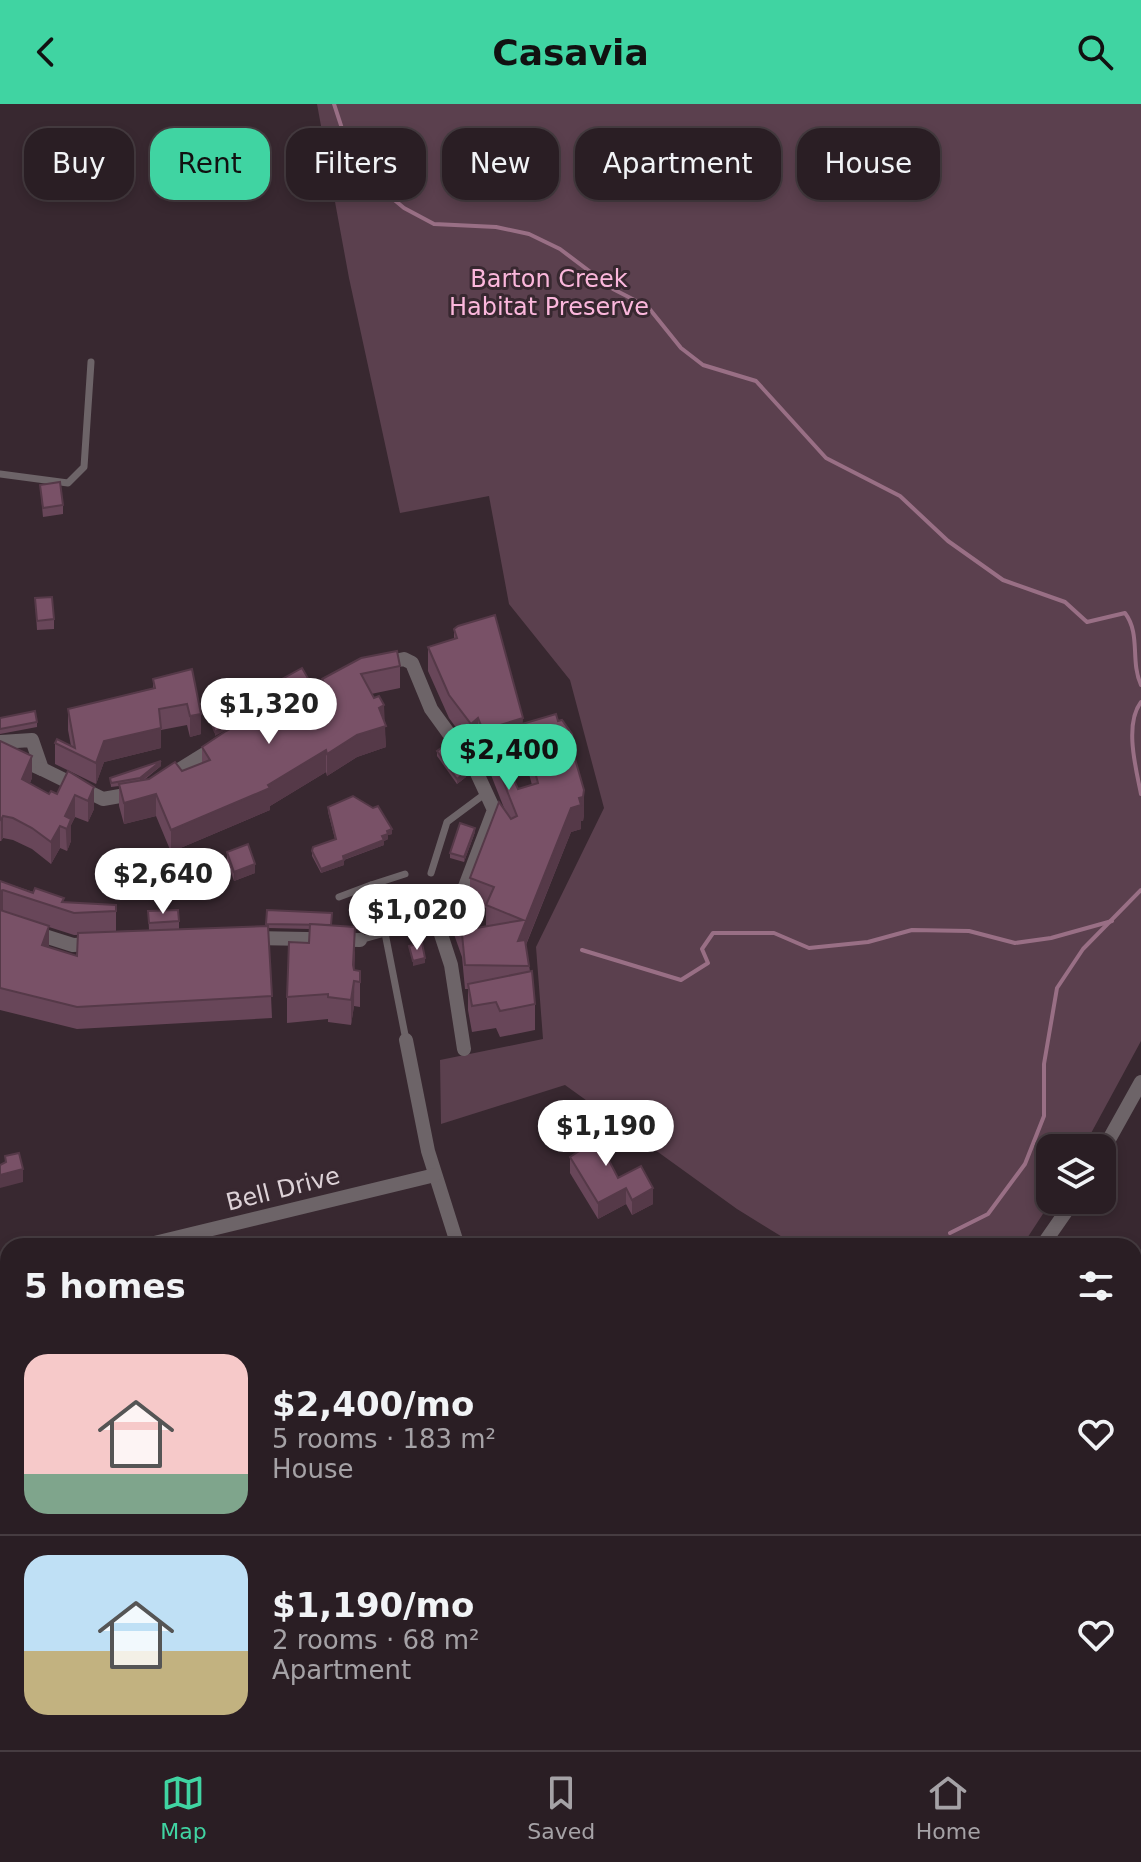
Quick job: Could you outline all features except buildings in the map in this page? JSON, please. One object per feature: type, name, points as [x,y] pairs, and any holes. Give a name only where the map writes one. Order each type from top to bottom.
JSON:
[{"type":"street","points":[[279,712],[357,670],[404,659],[412,663],[431,709],[488,792],[494,810],[461,897],[428,918],[451,965],[464,1049]]},
{"type":"street","points":[[0,742],[32,740],[42,769]]},
{"type":"street","points":[[0,750],[109,801],[153,788],[228,740]]},
{"type":"street","points":[[0,922],[73,945],[117,943]]},
{"type":"street","points":[[236,939],[360,940]]},
{"type":"street","points":[[406,1040],[435,1175],[455,1238]]},
{"type":"street","points":[[1112,1134],[1141,1082]]},
{"type":"street","name":"Bell Drive","points":[[175,1238],[435,1175]]},
{"type":"street","points":[[1048,1238],[1064,1214]]},
{"type":"lane","points":[[0,474],[68,483],[84,467],[91,362]]},
{"type":"lane","points":[[431,873],[447,822],[488,792]]},
{"type":"lane","points":[[339,897],[405,874]]},
{"type":"lane","points":[[371,885],[385,933],[406,1040]]},
{"type":"lane","points":[[360,940],[428,918]]},
{"type":"green space","name":"Barton Creek Habitat Preserve","points":[[317,104],[1141,104],[1141,1041],[1091,1134],[1036,1134],[1036,1214],[1043,1214],[1027,1238],[784,1238],[737,1209],[565,1085],[441,1124],[440,1060],[543,1039],[536,947],[604,808],[570,680],[509,604],[489,496],[400,513],[335,200],[426,200],[426,128],[321,128]]},
{"type":"waterway","points":[[334,104],[350,153],[380,188],[404,208],[434,224],[496,227],[529,234],[560,249],[613,289],[648,307],[681,348],[703,365],[756,381],[826,458],[900,496],[948,541],[1003,580],[1065,602],[1087,622],[1125,613],[1133,630],[1141,685]]},
{"type":"waterway","points":[[1141,702],[1132,734],[1141,794]]},
{"type":"waterway","points":[[950,1233],[988,1214],[1025,1164],[1044,1116],[1044,1064],[1057,988],[1083,949],[1141,890]]},
{"type":"waterway","points":[[582,950],[681,980],[708,963],[702,949],[713,933],[774,933],[809,948],[868,942],[912,930],[969,931],[1015,943],[1051,938],[1112,921]]}]
